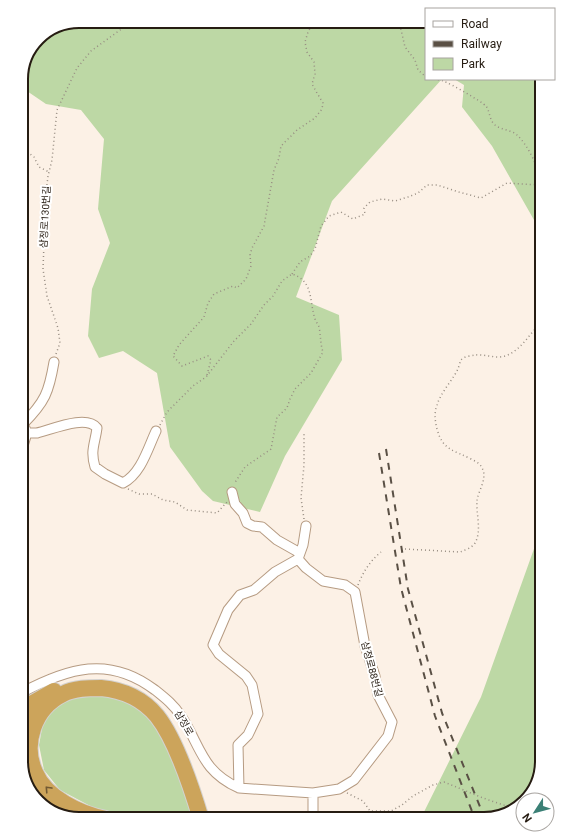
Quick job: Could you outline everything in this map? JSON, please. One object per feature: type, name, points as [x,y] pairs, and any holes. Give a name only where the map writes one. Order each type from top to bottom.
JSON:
[{"type":"highway","points":[[28,709],[46,695],[61,687],[79,682],[94,680],[107,681],[129,686],[141,692],[154,701],[166,713],[183,740],[206,812]]},
{"type":"highway","points":[[81,812],[51,793],[40,780],[35,772],[30,750],[32,731],[37,719],[51,702],[63,694],[87,688],[107,689],[125,693],[150,709],[167,731],[182,764],[198,812]]},
{"type":"street","points":[[28,418],[45,397],[51,381],[54,362]]},
{"type":"street","points":[[28,433],[37,433],[76,423],[88,423],[94,425],[97,428],[92,450],[95,467],[117,481],[123,483],[129,480],[135,473],[156,431]]},
{"type":"street","points":[[232,492],[235,504],[243,513],[247,524],[262,526],[277,540],[299,556],[306,568],[323,581],[345,585],[355,592]]},
{"type":"street","points":[[239,788],[238,745],[248,735],[258,714],[252,685],[246,676],[219,654],[213,645],[228,610],[240,595],[254,590],[275,572],[299,556],[303,545],[306,526]]},
{"type":"street","name":"삼정로88번길","points":[[313,793],[339,789],[354,780],[388,736],[392,722],[378,695],[375,676],[365,646],[355,592]]},
{"type":"street","name":"삼정로","points":[[28,689],[47,679],[73,671],[109,670],[124,672],[145,683],[169,701],[181,716],[206,763],[213,771],[233,785],[239,788],[313,793]]},
{"type":"street","points":[[313,793],[313,812]]},
{"type":"lane","points":[[30,750],[32,781]]},
{"type":"path","name":"삼정로130번길","points":[[54,362],[60,343],[58,328],[47,296],[43,269],[46,193],[52,160],[57,110],[77,68],[91,51],[124,28]]},
{"type":"path","points":[[206,377],[211,360],[208,356],[182,366],[173,356],[179,345],[204,317],[208,303],[214,294],[233,286],[237,288],[246,279],[251,266],[250,255],[252,248],[264,226],[274,170],[279,158],[281,146],[297,130],[315,118],[322,109],[324,103],[312,84],[315,74],[314,62],[307,52],[305,42],[310,28]]},
{"type":"path","points":[[401,28],[405,47],[415,60],[418,70],[425,76]]},
{"type":"path","points":[[439,80],[444,81],[487,106],[490,118],[495,126],[517,135],[535,164]]},
{"type":"path","points":[[28,152],[34,157],[39,167],[49,172]]},
{"type":"path","points":[[156,431],[167,412],[193,386],[206,377],[234,341],[251,324],[264,304],[273,296],[282,281],[292,274],[300,262],[310,256],[315,249],[321,226],[329,216],[342,212],[353,219],[365,214],[364,208],[370,202],[382,199],[395,201],[418,193],[428,185],[436,185],[481,198],[507,184],[535,186]]},
{"type":"path","points":[[117,481],[139,494],[152,494],[163,500],[175,502],[187,510],[217,513],[230,498],[234,485],[241,472],[271,449],[277,417],[288,408],[290,399],[295,389],[311,373],[324,352],[320,344],[319,326],[315,319],[311,296],[306,284],[300,276],[292,274]]},
{"type":"path","points":[[405,549],[460,552],[474,545],[477,539],[478,526],[476,508],[477,499],[483,485],[484,478],[482,467],[478,463],[453,451],[443,444],[436,423],[435,416],[437,405],[459,368],[461,360],[474,355],[504,357],[519,348],[535,329]]},
{"type":"path","points":[[304,432],[304,465],[301,498],[302,515],[306,526]]},
{"type":"path","points":[[355,592],[362,575],[374,557],[381,552]]},
{"type":"path","points":[[339,789],[363,801],[370,811],[391,811],[433,785],[444,782],[507,806]]},
{"type":"green space","points":[[425,28],[425,80],[441,80],[332,201],[296,297],[339,315],[342,360],[285,456],[260,512],[213,501],[202,491],[170,447],[157,373],[123,351],[99,358],[88,336],[92,289],[110,243],[98,209],[104,139],[81,110],[46,104],[28,92],[28,75],[33,56],[45,41],[59,32],[69,29]]},
{"type":"green space","points":[[456,80],[535,80],[535,222],[492,146],[462,107],[464,85]]},
{"type":"green space","points":[[535,546],[535,768],[531,781],[525,792],[515,792],[515,802],[504,808],[491,812],[424,812],[481,697]]},
{"type":"green space","points":[[86,691],[119,695],[150,713],[172,751],[194,812],[113,812],[94,808],[60,790],[44,770],[39,745],[43,723],[60,702]]},
{"type":"railway","points":[[386,449],[408,589],[442,713],[482,812]]},
{"type":"railway","points":[[379,453],[401,588],[435,716],[472,812]]}]
